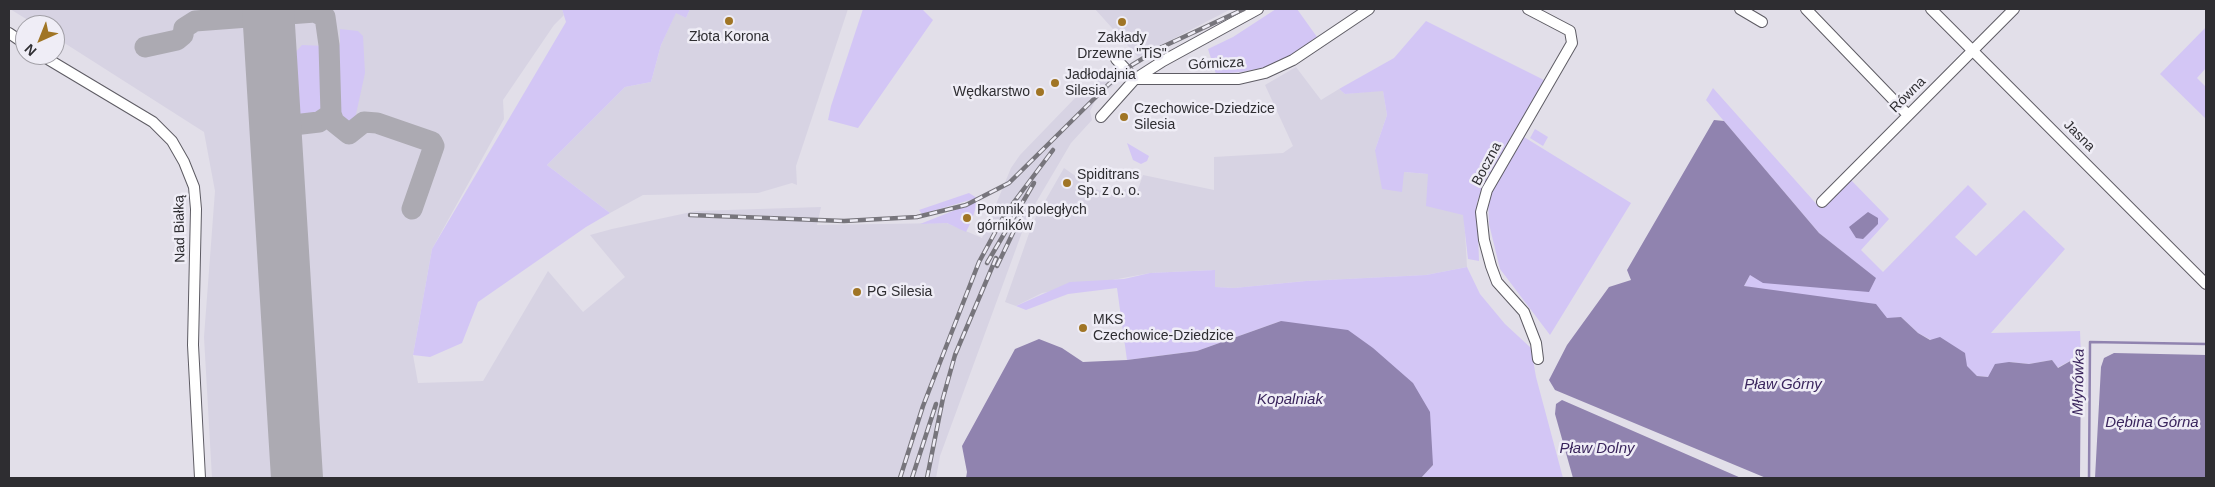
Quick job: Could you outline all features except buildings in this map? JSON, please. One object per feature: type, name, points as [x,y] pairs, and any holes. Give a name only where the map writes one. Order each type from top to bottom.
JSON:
[{"type":"street","name":"Górnicza","points":[[1101,117],[1135,79],[1163,61],[1258,9]]},
{"type":"street","name":"Górnicza","points":[[1135,79],[1239,79],[1265,73],[1293,60],[1369,9]]},
{"type":"street","name":"Boczna","points":[[1528,9],[1570,31],[1572,43],[1487,190],[1481,212],[1484,240],[1497,282],[1524,312],[1536,343],[1538,359]]},
{"type":"street","points":[[1740,9],[1762,22]]},
{"type":"street","points":[[1806,9],[1908,115]]},
{"type":"street","name":"Jasna","points":[[1931,9],[2206,284]]},
{"type":"street","name":"Równa","points":[[1822,202],[2014,9]]},
{"type":"street","points":[[1116,59],[1135,79]]},
{"type":"street","name":"Nad Białką","points":[[58,65],[153,122],[172,142],[184,162],[194,187],[196,209],[193,345],[200,478]]},
{"type":"shaded area","points":[[10,9],[562,9],[564,15],[554,25],[503,100],[504,119],[432,249],[413,355],[418,383],[483,381],[548,271],[583,312],[625,277],[590,235],[612,229],[696,211],[821,207],[817,225],[947,223],[982,238],[1011,168],[1020,155],[1076,97],[1111,70],[1119,80],[1095,101],[1090,111],[1092,120],[1071,143],[1028,216],[940,456],[936,478],[212,478],[204,337],[215,191],[204,132],[65,43],[65,15],[20,15]]},
{"type":"shaded area","points":[[562,9],[690,9],[686,18],[676,13],[661,45],[651,82],[625,87],[547,165],[610,213],[586,227],[478,302],[462,343],[430,357],[413,355],[432,249],[566,22]]},
{"type":"shaded area","points":[[690,9],[848,9],[796,166],[797,185],[792,183],[758,193],[643,195],[610,213],[547,165],[625,87],[651,82],[661,45],[676,12],[686,18]]},
{"type":"shaded area","points":[[863,9],[922,9],[933,20],[858,128],[828,120]]},
{"type":"shaded area","points":[[1095,9],[1231,9],[1138,57]]},
{"type":"shaded area","points":[[1276,9],[1297,9],[1317,37],[1291,55],[1266,67],[1242,72],[1216,74],[1208,49],[1233,37]]},
{"type":"shaded area","points":[[1426,21],[1544,80],[1477,202],[1479,261],[1468,259],[1463,215],[1426,206],[1428,174],[1404,172],[1402,192],[1382,189],[1375,150],[1387,115],[1383,91],[1345,94],[1339,89],[1394,58]]},
{"type":"shaded area","points":[[2206,27],[2206,68],[2197,78],[2206,87],[2206,119],[2160,74]]},
{"type":"shaded area","points":[[340,29],[358,31],[363,36],[365,73],[353,128],[343,125],[338,118],[336,103],[333,44],[340,45]]},
{"type":"shaded area","points":[[302,45],[325,46],[328,102],[325,113],[298,117],[294,54]]},
{"type":"shaded area","points":[[1296,67],[1321,100],[1339,89],[1345,94],[1383,90],[1387,115],[1375,150],[1404,172],[1428,174],[1464,215],[1467,267],[1426,275],[1306,281],[1234,288],[1215,287],[1214,270],[1150,273],[1042,293],[1016,306],[1005,302],[1033,222],[1064,168],[1091,187],[1121,199],[1125,189],[1137,192],[1143,175],[1214,190],[1214,157],[1283,153],[1293,146],[1265,85]]},
{"type":"shaded area","points":[[1713,88],[1820,208],[1851,180],[1889,219],[1861,250],[1883,272],[1968,185],[1987,204],[1955,237],[1976,256],[2024,210],[2065,249],[1991,333],[2080,331],[2081,355],[2057,368],[2052,360],[2029,364],[2009,362],[1988,377],[1977,376],[1931,340],[1918,333],[1901,317],[1887,319],[1744,286],[1750,275],[1875,278],[1819,233],[1706,100]]},
{"type":"shaded area","points":[[1535,129],[1548,137],[1543,146],[1530,138]]},
{"type":"shaded area","points":[[1524,137],[1631,203],[1550,335],[1500,269],[1489,224],[1488,198]]},
{"type":"shaded area","points":[[1127,143],[1149,156],[1147,161],[1141,164],[1133,160]]},
{"type":"shaded area","points":[[969,193],[977,198],[922,214],[919,210]]},
{"type":"shaded area","points":[[978,201],[973,216],[962,213],[960,220],[970,224],[966,232],[947,223],[920,224]]},
{"type":"shaded area","points":[[1467,267],[1480,294],[1505,324],[1531,348],[1536,377],[1563,478],[1421,478],[1433,465],[1281,321],[1197,351],[1127,360],[1117,288],[1068,294],[1026,310],[1016,306],[1070,282],[1124,279],[1150,273],[1215,270],[1215,287],[1234,288],[1306,281],[1426,275]]},
{"type":"water","name":"Pław Górny","points":[[1714,120],[1724,121],[1819,233],[1876,278],[1869,292],[1763,283],[1750,275],[1744,286],[1876,304],[1887,318],[1901,317],[1918,333],[1930,340],[1940,337],[1965,353],[1967,366],[1977,376],[1988,377],[1995,364],[2009,362],[2029,364],[2052,360],[2058,368],[2081,355],[2080,478],[1766,478],[1555,390],[1549,380],[1567,345],[1609,287],[1631,280],[1627,270]]},
{"type":"water","points":[[1868,212],[1878,218],[1878,224],[1863,239],[1856,238],[1849,227]]},
{"type":"water","name":"Kopalniak","points":[[1281,321],[1348,330],[1373,348],[1413,383],[1430,412],[1433,465],[1421,478],[966,478],[967,472],[962,446],[1015,349],[1039,339],[1062,348],[1083,362],[1127,360],[1197,351]]},
{"type":"water","name":"Dębina Górna","points":[[2114,353],[2206,355],[2206,478],[2095,478],[2101,367],[2104,358]]},
{"type":"water","name":"Pław Dolny","points":[[1562,400],[1741,478],[1573,478],[1555,414],[1556,404]]},
{"type":"waterway","name":"Młynówka","points":[[2089,478],[2090,342],[2206,344]]},
{"type":"taxiway","points":[[145,47],[177,40],[183,35],[184,28],[195,21],[315,12],[321,9]]},
{"type":"taxiway","points":[[276,127],[319,122],[331,114],[329,45],[325,17],[315,12]]},
{"type":"taxiway","points":[[331,114],[334,122],[349,134],[364,122],[377,123],[432,142],[434,146],[412,209]]},
{"type":"runway","points":[[268,9],[297,478]]},
{"type":"railway","points":[[690,215],[844,221],[917,217],[966,205],[1009,183],[1109,84],[1132,65],[1162,47],[1244,9]]},
{"type":"railway","points":[[900,478],[923,406],[979,262],[1005,214],[1053,150]]},
{"type":"railway","points":[[987,263],[1034,183]]},
{"type":"railway","points":[[997,266],[1023,212]]},
{"type":"railway","points":[[927,478],[943,398],[955,355],[996,258]]},
{"type":"railway","points":[[912,478],[936,404]]},
{"type":"place","name":"Złota Korona","points":[[729,21]]},
{"type":"place","name":"Zakłady Drzewne \"TiS\"","points":[[1122,22]]},
{"type":"place","name":"Jadłodajnia Silesia","points":[[1055,83]]},
{"type":"place","name":"Wędkarstwo","points":[[1040,92]]},
{"type":"place","name":"Czechowice-Dziedzice Silesia","points":[[1124,117]]},
{"type":"place","name":"Spiditrans Sp. z o. o.","points":[[1067,183]]},
{"type":"place","name":"Pomnik poległych górników","points":[[967,218]]},
{"type":"place","name":"PG Silesia","points":[[857,292]]},
{"type":"place","name":"MKS Czechowice-Dziedzice","points":[[1083,328]]}]
